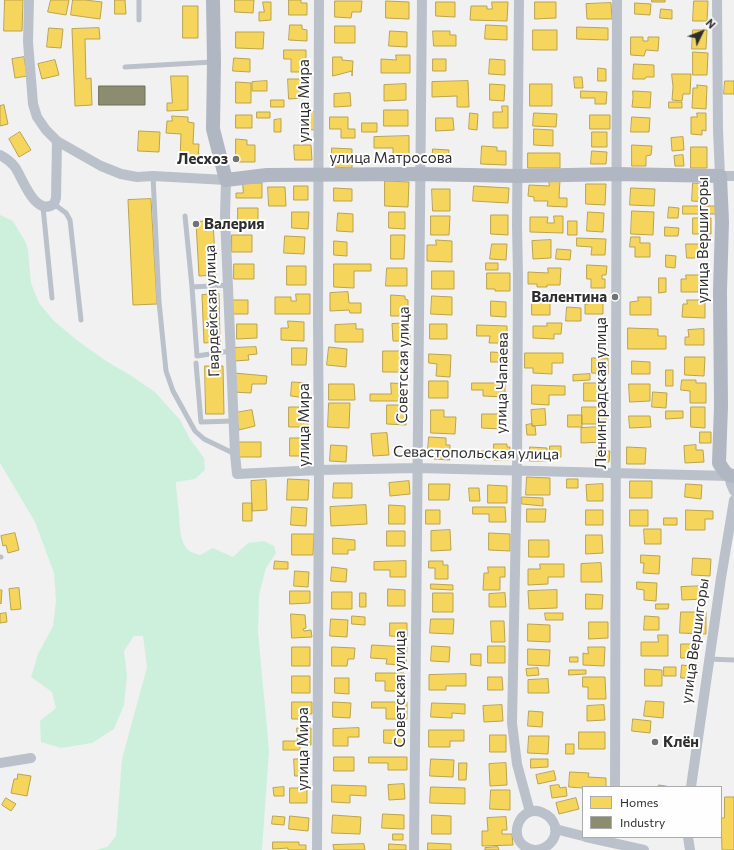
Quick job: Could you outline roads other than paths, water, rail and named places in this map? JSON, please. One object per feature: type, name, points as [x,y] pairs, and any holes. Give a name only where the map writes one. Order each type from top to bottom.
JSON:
[{"type":"street","name":"улица Матросова","points":[[30,0],[28,42],[33,104],[37,117],[46,130],[57,141],[101,166],[121,174],[137,177],[153,176],[226,180],[267,175],[419,174],[518,176],[616,174],[734,176]]},
{"type":"street","name":"Гвардейская улица","points":[[213,0],[213,130],[226,180],[225,216],[234,454]]},
{"type":"street","name":"улица Мира","points":[[317,850],[319,0]]},
{"type":"street","name":"Советская улица","points":[[414,850],[419,174],[422,0]]},
{"type":"street","name":"улица Чапаева","points":[[519,0],[517,470],[512,723],[517,764],[530,812]]},
{"type":"street","name":"Ленинградская улица","points":[[615,786],[617,0]]},
{"type":"street","name":"улица Вершигоры","points":[[717,0],[718,130],[722,222],[720,292],[720,463],[724,470],[732,476]]},
{"type":"street","points":[[0,155],[14,166],[35,201],[43,207],[49,207],[54,204],[56,198],[57,141]]},
{"type":"street","name":"Севастопольская улица","points":[[234,454],[237,474],[319,470],[417,468],[732,476]]},
{"type":"street","points":[[732,476],[731,484],[734,491]]},
{"type":"street","name":"улица Вершигоры","points":[[691,786],[721,578],[734,500]]},
{"type":"street","points":[[0,763],[31,758]]},
{"type":"street","points":[[536,811],[547,814],[554,823],[555,828],[555,835],[548,846],[542,849],[532,850],[520,842],[516,830],[517,824],[525,814],[536,811]]},
{"type":"street","points":[[555,828],[582,836]]},
{"type":"street","points":[[590,838],[628,848],[644,850]]},
{"type":"street","points":[[620,838],[628,848]]},
{"type":"lane","points":[[139,0],[139,20]]},
{"type":"lane","points":[[125,67],[214,62]]},
{"type":"lane","points":[[153,176],[159,302],[166,371],[173,391],[195,431],[204,439],[234,454]]},
{"type":"lane","points":[[54,204],[66,214],[70,220],[81,320]]},
{"type":"lane","points":[[43,207],[52,298]]},
{"type":"lane","points":[[185,216],[197,356],[230,351]]},
{"type":"lane","points":[[192,287],[228,285]]},
{"type":"lane","points":[[196,362],[201,422],[233,421]]},
{"type":"lane","points":[[709,659],[734,660]]},
{"type":"place","name":"Лесхоз","points":[[236,159]]},
{"type":"place","name":"Валерия","points":[[196,224]]},
{"type":"place","name":"Валентина","points":[[615,297]]},
{"type":"place","name":"Клён","points":[[655,742]]}]
